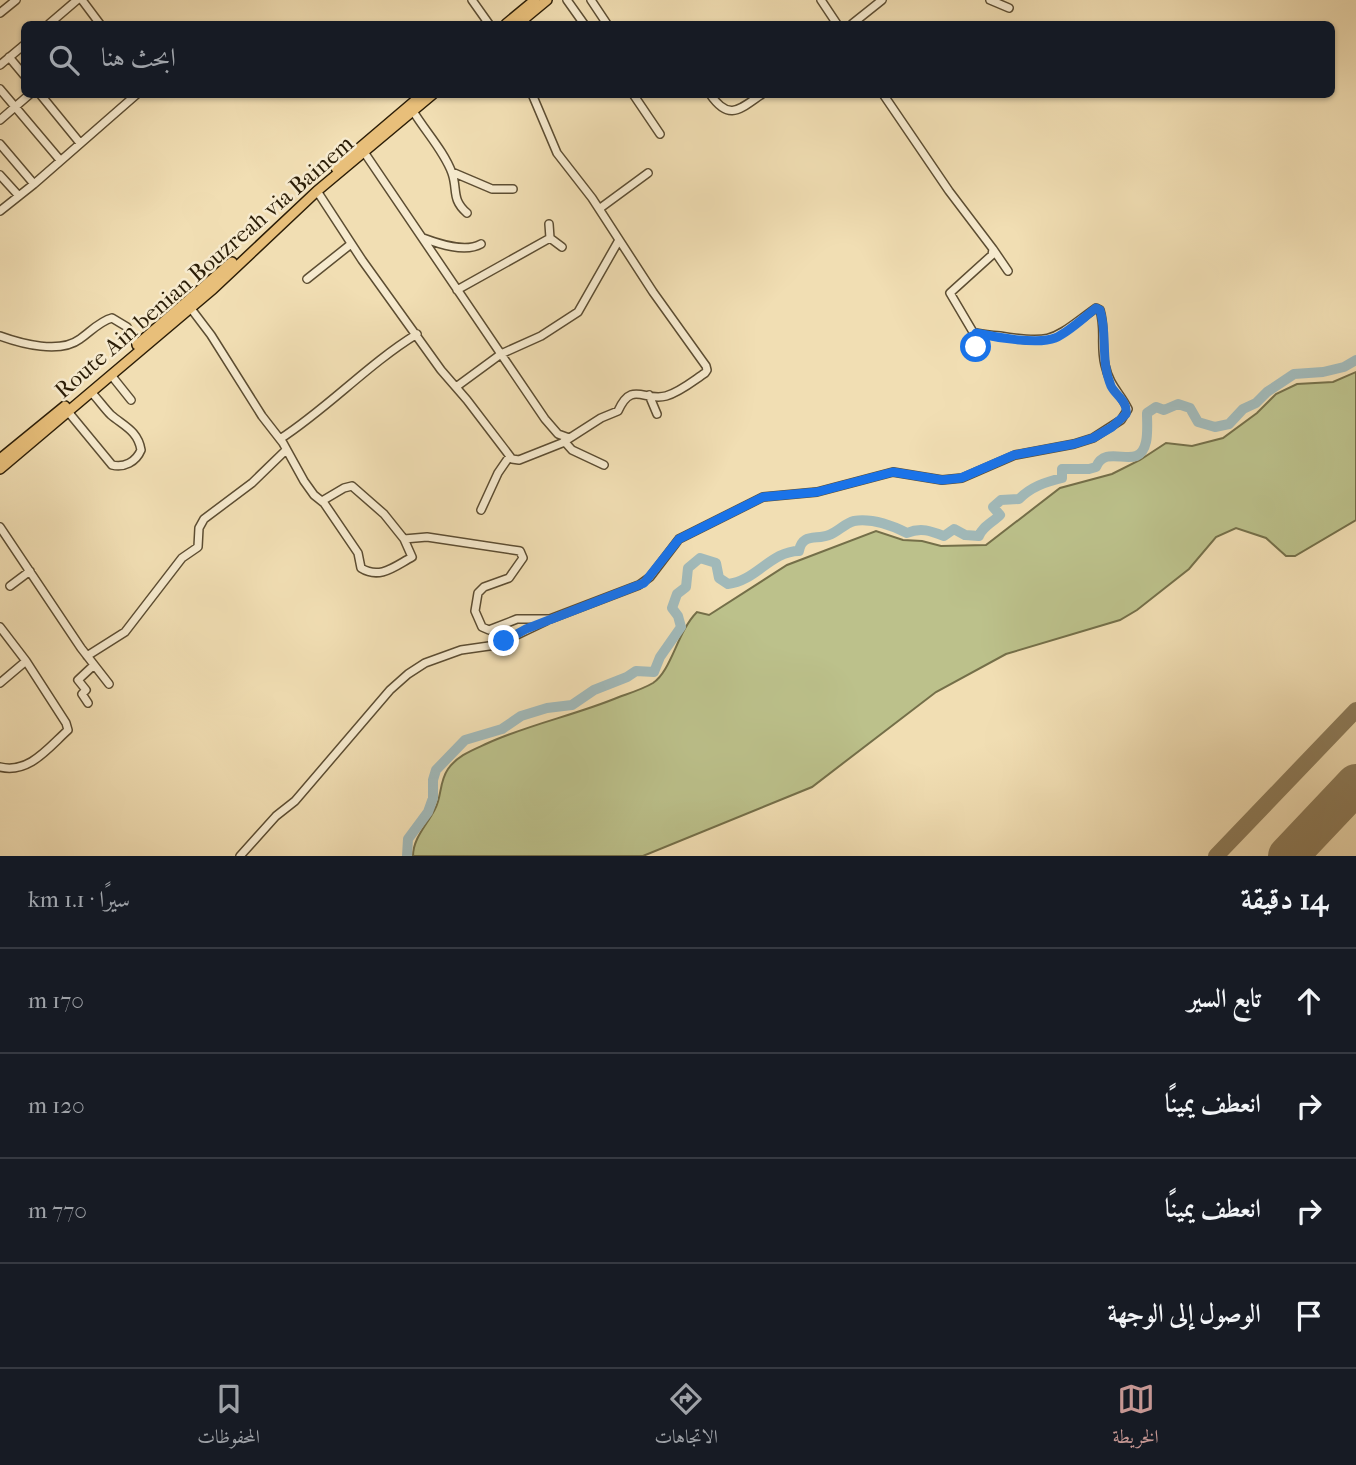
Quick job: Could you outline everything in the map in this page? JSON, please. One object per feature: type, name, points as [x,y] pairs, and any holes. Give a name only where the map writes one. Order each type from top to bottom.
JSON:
[{"type":"main road","points":[[510,21],[535,0]]},
{"type":"main road","points":[[522,21],[547,0]]},
{"type":"main road","name":"Route Ain benian Bouzreah via Bainem","points":[[0,459],[92,392],[326,177],[418,98]]},
{"type":"main road","name":"Route Ain benian Bouzreah via Bainem","points":[[0,469],[137,345],[188,305],[317,191],[428,98]]},
{"type":"street","points":[[0,13],[16,0]]},
{"type":"street","points":[[53,21],[79,0],[97,21]]},
{"type":"street","points":[[472,0],[487,21]]},
{"type":"street","points":[[567,0],[582,21]]},
{"type":"street","points":[[591,0],[605,21]]},
{"type":"street","points":[[821,0],[835,21]]},
{"type":"street","points":[[856,21],[882,0]]},
{"type":"street","points":[[990,0],[1009,8]]},
{"type":"street","points":[[0,65],[21,47]]},
{"type":"street","points":[[9,57],[21,71]]},
{"type":"street","points":[[0,89],[60,160]]},
{"type":"street","points":[[0,120],[25,98]]},
{"type":"street","points":[[43,98],[80,143]]},
{"type":"street","points":[[0,211],[132,98]]},
{"type":"street","points":[[317,191],[351,244],[441,370],[509,457],[519,460],[567,440],[601,418],[618,411],[622,401],[633,394],[639,392],[656,397],[672,394],[707,370],[599,209],[557,153],[534,98]]},
{"type":"street","points":[[636,98],[660,134]]},
{"type":"street","points":[[713,98],[720,106],[731,112],[738,111],[756,98]]},
{"type":"street","points":[[886,98],[949,191],[1009,271]]},
{"type":"street","points":[[413,111],[452,172],[456,201],[467,213]]},
{"type":"street","points":[[0,144],[34,184]]},
{"type":"street","points":[[364,152],[554,430],[567,440],[572,450],[604,465]]},
{"type":"street","points":[[452,172],[492,189],[513,190]]},
{"type":"street","points":[[599,209],[648,173]]},
{"type":"street","points":[[0,175],[19,196]]},
{"type":"street","points":[[549,224],[550,238],[562,247]]},
{"type":"street","points":[[422,238],[467,248],[481,244]]},
{"type":"street","points":[[457,290],[550,238]]},
{"type":"street","points":[[456,387],[501,354],[541,336],[578,312],[620,240]]},
{"type":"street","points":[[307,279],[351,244]]},
{"type":"street","points":[[240,856],[278,814],[295,801],[381,700],[408,674],[425,663],[454,652],[496,645],[550,619],[644,583],[679,539],[763,497],[817,492],[893,472],[942,480],[961,478],[1014,455],[1074,444],[1093,438],[1112,427],[1126,414],[1126,405],[1112,387],[1105,365],[1102,350],[1105,325],[1100,310],[1096,308],[1050,340],[1016,340],[973,332],[950,293],[992,255],[993,249]]},
{"type":"street","points":[[188,305],[280,439],[304,481],[322,501],[358,553],[361,568],[370,574],[381,573],[412,557],[404,539],[384,514],[356,488],[347,486],[322,501]]},
{"type":"street","points":[[0,336],[62,348],[112,318],[127,327],[137,345]]},
{"type":"street","points":[[976,333],[976,347]]},
{"type":"street","points":[[280,439],[309,420],[319,408],[417,334]]},
{"type":"street","points":[[111,375],[131,400]]},
{"type":"street","points":[[66,410],[112,465],[123,465],[135,459],[141,450],[138,438],[109,412],[92,392]]},
{"type":"street","points":[[649,395],[657,414]]},
{"type":"street","points":[[87,656],[125,632],[181,558],[198,547],[199,528],[204,519],[241,492],[286,450]]},
{"type":"street","points":[[481,510],[498,473],[509,457]]},
{"type":"street","points":[[0,527],[108,684]]},
{"type":"street","points":[[404,539],[427,537],[520,551],[523,558],[509,579],[484,587],[478,593],[475,606],[479,624],[482,628],[489,629],[517,619],[550,619]]},
{"type":"street","points":[[10,586],[30,571]]},
{"type":"street","points":[[0,627],[26,661],[68,730],[31,764],[11,769],[0,767]]},
{"type":"street","points":[[0,683],[26,661]]},
{"type":"street","points":[[88,703],[82,694],[86,690],[78,680],[94,666]]},
{"type":"green space","points":[[1356,372],[1356,520],[1295,556],[1286,556],[1266,538],[1236,528],[1216,537],[1189,569],[1120,620],[1006,654],[936,692],[812,787],[643,856],[413,856],[418,837],[437,804],[445,774],[456,760],[504,736],[653,683],[665,669],[684,630],[697,612],[709,615],[787,565],[876,531],[903,540],[941,546],[986,545],[1060,488],[1112,474],[1166,443],[1192,446],[1223,438],[1257,413],[1276,394],[1297,384],[1333,382]]},
{"type":"waterway","points":[[407,856],[408,839],[428,812],[433,798],[436,770],[465,740],[502,729],[521,716],[547,708],[572,705],[594,690],[636,671],[654,672],[660,657],[681,627],[672,608],[677,594],[686,587],[688,568],[700,558],[716,563],[719,578],[728,584],[747,578],[780,556],[799,551],[806,539],[829,535],[854,521],[882,523],[907,533],[921,530],[944,536],[954,529],[965,535],[979,536],[985,527],[1000,515],[993,507],[1001,500],[1019,499],[1028,491],[1062,478],[1062,469],[1089,469],[1096,467],[1107,457],[1137,456],[1146,442],[1147,413],[1156,407],[1164,410],[1178,404],[1190,408],[1198,422],[1215,427],[1229,424],[1243,409],[1256,403],[1294,374],[1323,372],[1344,367],[1356,360]]},
{"type":"taxiway","points":[[1216,856],[1356,710]]},
{"type":"runway","points":[[1288,856],[1356,784]]},
{"type":"route","points":[[504,641],[550,619],[644,583],[679,539],[763,497],[817,492],[846,482],[893,472],[942,480],[961,478],[1014,455],[1093,438],[1112,427],[1126,414],[1128,409],[1112,387],[1105,365],[1102,350],[1105,325],[1100,310],[1096,308],[1050,340],[1016,340],[976,333],[976,347]]}]
